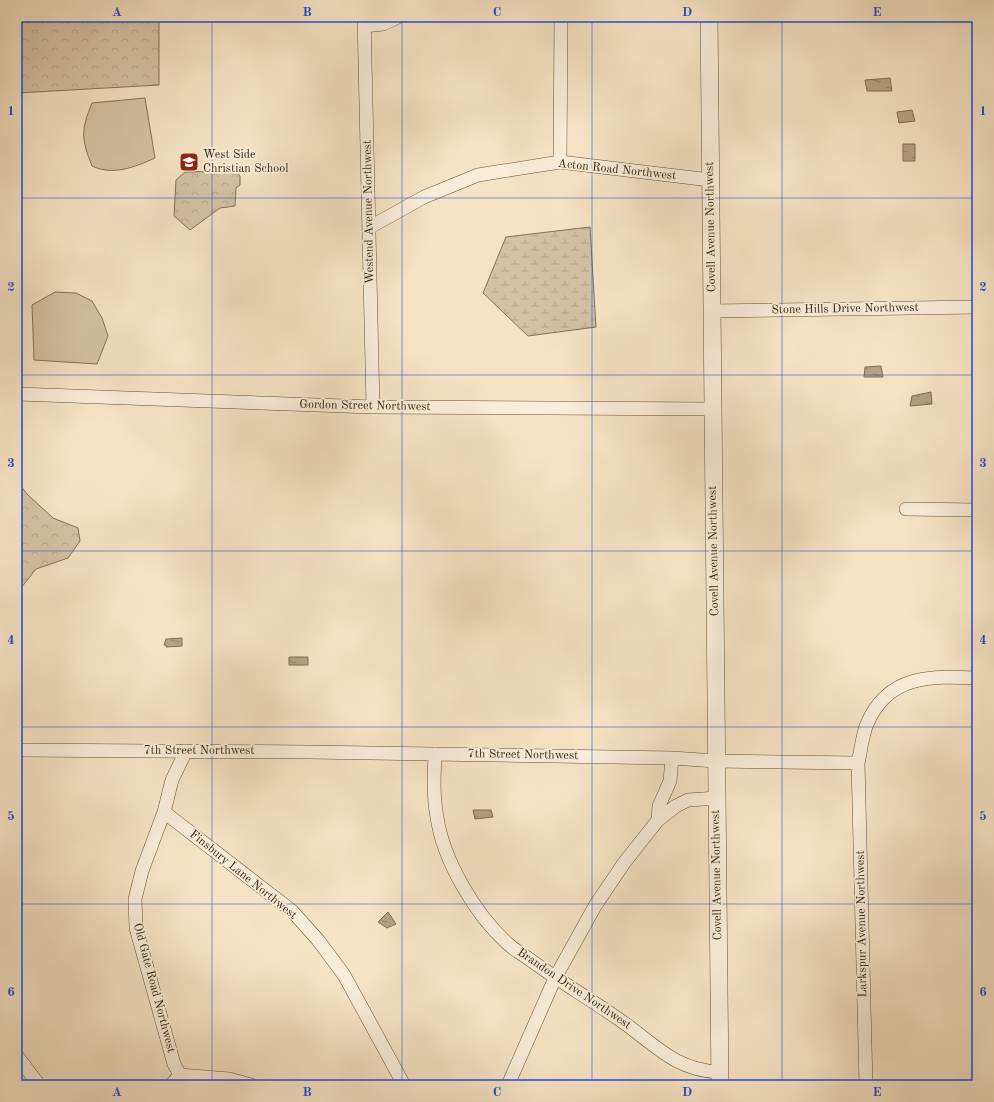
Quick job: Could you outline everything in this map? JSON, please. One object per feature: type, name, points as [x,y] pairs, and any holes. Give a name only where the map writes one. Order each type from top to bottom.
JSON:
[{"type":"street","points":[[364,21],[383,24],[398,17]]},
{"type":"street","points":[[560,162],[561,17]]},
{"type":"street","name":"Covell Avenue Northwest","points":[[709,17],[720,1079]]},
{"type":"street","name":"Westend Avenue Northwest","points":[[364,21],[373,407]]},
{"type":"street","name":"Acton Road Northwest","points":[[370,227],[424,198],[478,175],[560,162],[710,180]]},
{"type":"street","name":"Stone Hills Drive Northwest","points":[[712,311],[977,307]]},
{"type":"street","name":"Gordon Street Northwest","points":[[18,394],[373,407],[713,408]]},
{"type":"street","points":[[906,509],[977,510]]},
{"type":"street","points":[[858,763],[867,725],[878,703],[896,689],[914,680],[936,676],[977,678]]},
{"type":"street","name":"7th Street Northwest","points":[[17,750],[435,754],[858,763]]},
{"type":"street","name":"Old Gate Road Northwest","points":[[176,1080],[174,1064],[136,928],[135,900],[142,871],[164,812],[172,780],[186,751]]},
{"type":"street","name":"Brandon Drive Northwest","points":[[435,754],[434,789],[437,819],[447,850],[460,879],[474,904],[507,943],[555,978],[617,1017],[666,1055],[683,1065],[707,1072],[720,1079]]},
{"type":"street","points":[[658,820],[659,806],[670,781],[672,758]]},
{"type":"street","name":"Larkspur Avenue Northwest","points":[[858,763],[866,1085]]},
{"type":"street","points":[[508,1085],[555,978],[594,906],[624,863],[658,820],[688,800],[717,798]]},
{"type":"street","name":"Finsbury Lane Northwest","points":[[164,812],[292,912],[318,940],[344,975],[404,1085]]},
{"type":"street","points":[[17,1056],[39,1085]]},
{"type":"street","points":[[176,1080],[230,1079],[251,1085]]},
{"type":"green space","points":[[17,17],[159,17],[159,85],[17,93]]},
{"type":"green space","points":[[145,98],[155,158],[124,169],[108,170],[92,166],[84,141],[84,127],[92,103]]},
{"type":"green space","points":[[236,171],[240,176],[240,185],[236,188],[235,206],[220,208],[190,230],[174,216],[176,180],[185,172]]},
{"type":"green space","points":[[590,227],[596,327],[528,336],[483,293],[506,237]]},
{"type":"green space","points":[[55,292],[76,293],[92,301],[102,318],[108,336],[97,364],[34,360],[32,305]]},
{"type":"green space","points":[[17,481],[27,494],[53,518],[78,528],[80,541],[68,558],[36,569],[17,593]]},
{"type":"water","points":[[890,78],[892,91],[867,91],[865,80]]},
{"type":"water","points":[[912,110],[915,121],[899,123],[897,112]]},
{"type":"water","points":[[903,144],[915,144],[915,161],[903,161]]},
{"type":"water","points":[[881,366],[883,377],[864,377],[865,367]]},
{"type":"water","points":[[931,392],[932,404],[910,406],[912,396]]},
{"type":"water","points":[[182,638],[182,646],[166,647],[166,645],[164,645],[166,639]]},
{"type":"water","points":[[289,657],[308,657],[308,665],[289,665]]},
{"type":"water","points":[[473,810],[491,810],[493,817],[475,819]]},
{"type":"water","points":[[388,912],[396,924],[387,928],[378,922]]},
{"type":"place","name":"West Side Christian School","points":[[189,162]]}]
